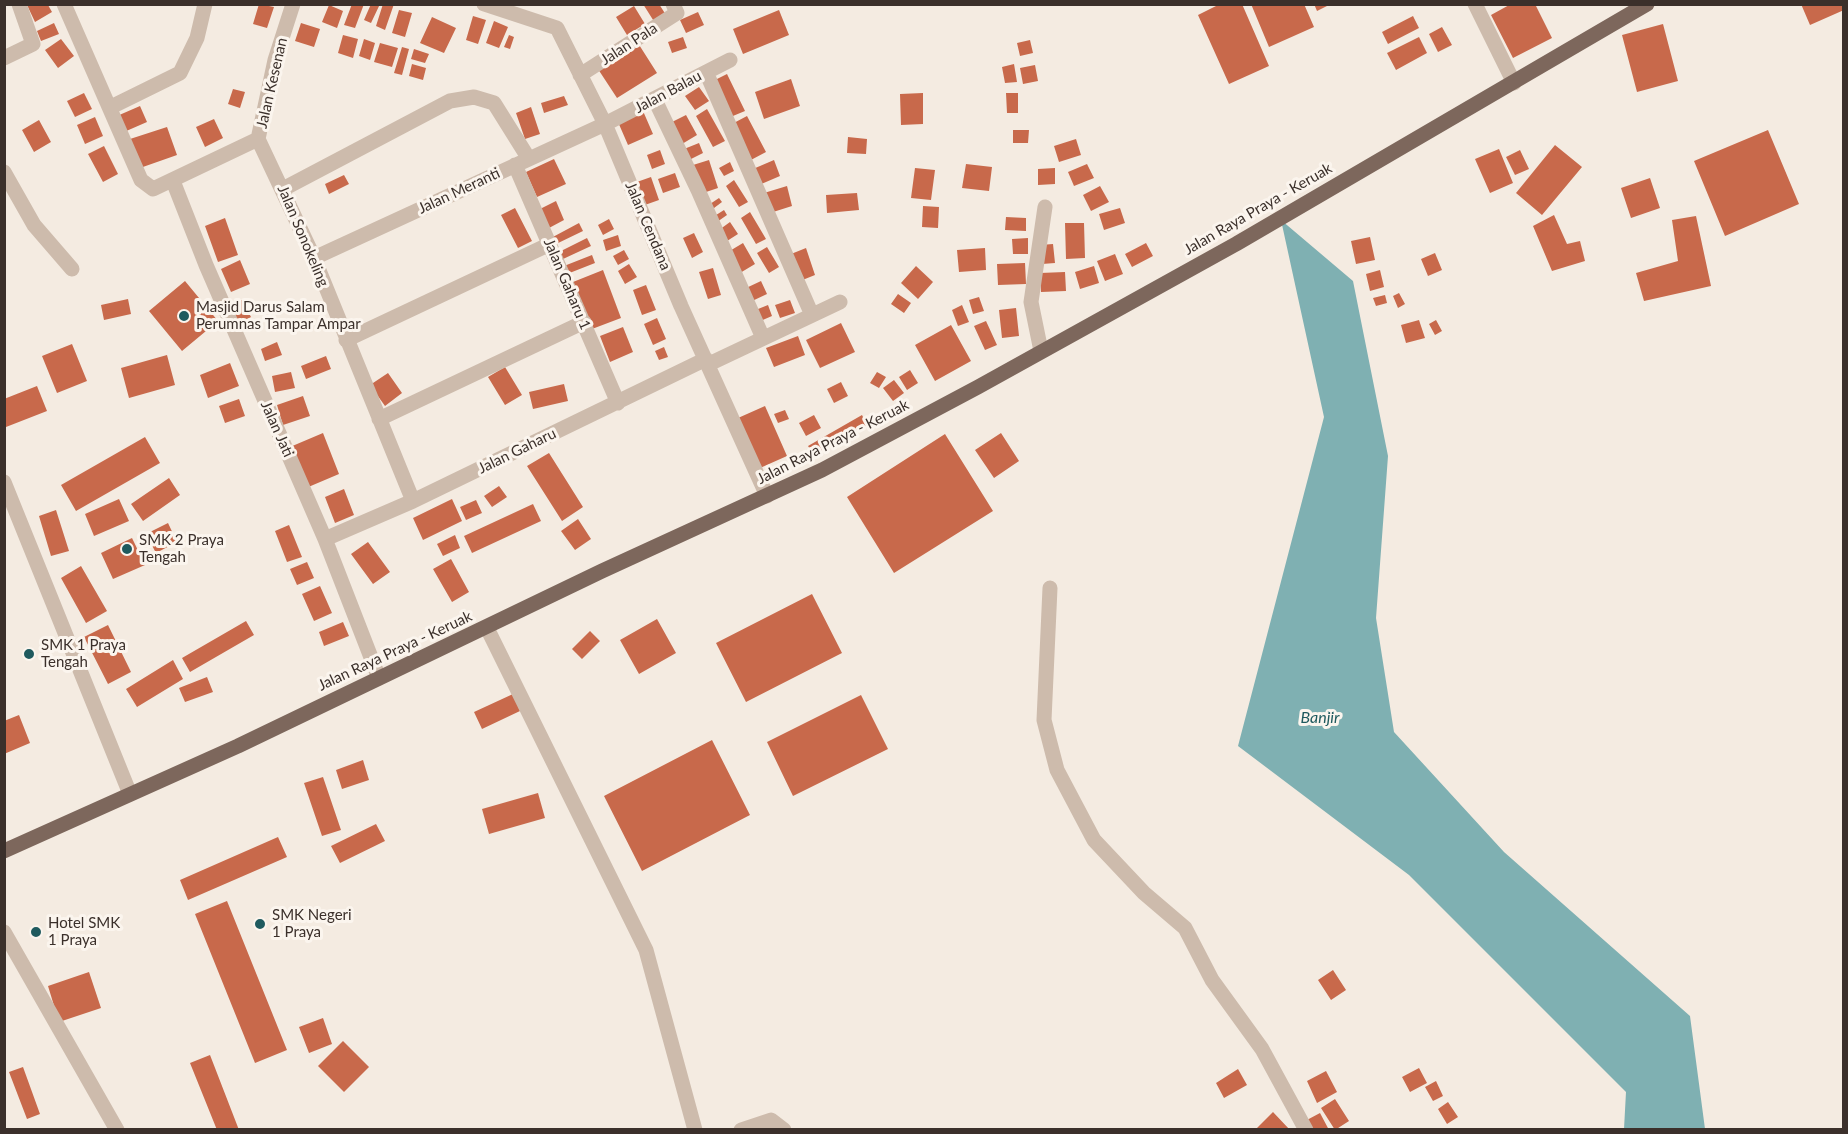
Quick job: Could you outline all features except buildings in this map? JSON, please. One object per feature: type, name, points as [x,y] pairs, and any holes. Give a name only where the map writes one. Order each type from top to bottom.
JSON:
[{"type":"main road","name":"Jalan Raya Praya - Keruak","points":[[4,850],[238,746],[602,571],[822,470],[1236,244],[1647,4]]},
{"type":"street","points":[[4,58],[33,44],[19,4]]},
{"type":"street","points":[[64,4],[141,180],[153,189],[172,181]]},
{"type":"street","points":[[111,107],[180,73],[197,38],[205,4]]},
{"type":"street","name":"Jalan Kesenan","points":[[172,181],[258,139],[275,60],[293,4]]},
{"type":"street","name":"Jalan Cendana","points":[[484,4],[557,28],[605,124],[766,496]]},
{"type":"street","points":[[1475,4],[1514,83]]},
{"type":"street","name":"Jalan Pala","points":[[580,75],[675,9]]},
{"type":"street","name":"Jalan Balau","points":[[605,124],[730,60]]},
{"type":"street","points":[[706,72],[812,315]]},
{"type":"street","name":"Jalan Gaharu 1","points":[[283,189],[450,101],[474,97],[494,103],[522,162],[550,244],[618,403]]},
{"type":"street","points":[[655,100],[698,190],[763,338]]},
{"type":"street","name":"Jalan Meranti","points":[[314,258],[605,124]]},
{"type":"street","name":"Jalan Sonokeling","points":[[258,139],[314,258],[413,501]]},
{"type":"street","points":[[4,172],[34,225],[72,269]]},
{"type":"street","name":"Jalan Jati","points":[[172,181],[206,265],[325,538],[379,678]]},
{"type":"street","points":[[1041,351],[1032,302],[1045,207]]},
{"type":"street","points":[[346,340],[550,244]]},
{"type":"street","name":"Jalan Gaharu","points":[[325,538],[413,501],[618,403],[840,302]]},
{"type":"street","points":[[379,419],[584,322]]},
{"type":"street","points":[[4,482],[130,794]]},
{"type":"street","points":[[1050,588],[1044,720],[1057,770],[1094,840],[1144,893],[1185,928],[1212,980],[1262,1049],[1306,1130]]},
{"type":"street","points":[[487,628],[646,950],[695,1130]]},
{"type":"street","points":[[4,932],[117,1130]]},
{"type":"street","points":[[741,1130],[771,1120],[784,1130]]},
{"type":"water","name":"Banjir","points":[[1281,220],[1353,281],[1388,456],[1376,618],[1394,732],[1504,852],[1690,1016],[1705,1129],[1624,1129],[1626,1092],[1409,875],[1238,746],[1324,417]]},
{"type":"place","name":"Masjid Darus Salam Perumnas Tampar Ampar","points":[[184,316]]},
{"type":"place","name":"SMK 2 Praya Tengah","points":[[127,549]]},
{"type":"place","name":"SMK 1 Praya Tengah","points":[[29,654]]},
{"type":"place","name":"SMK Negeri 1 Praya","points":[[260,924]]},
{"type":"place","name":"Hotel SMK 1 Praya","points":[[36,932]]}]
